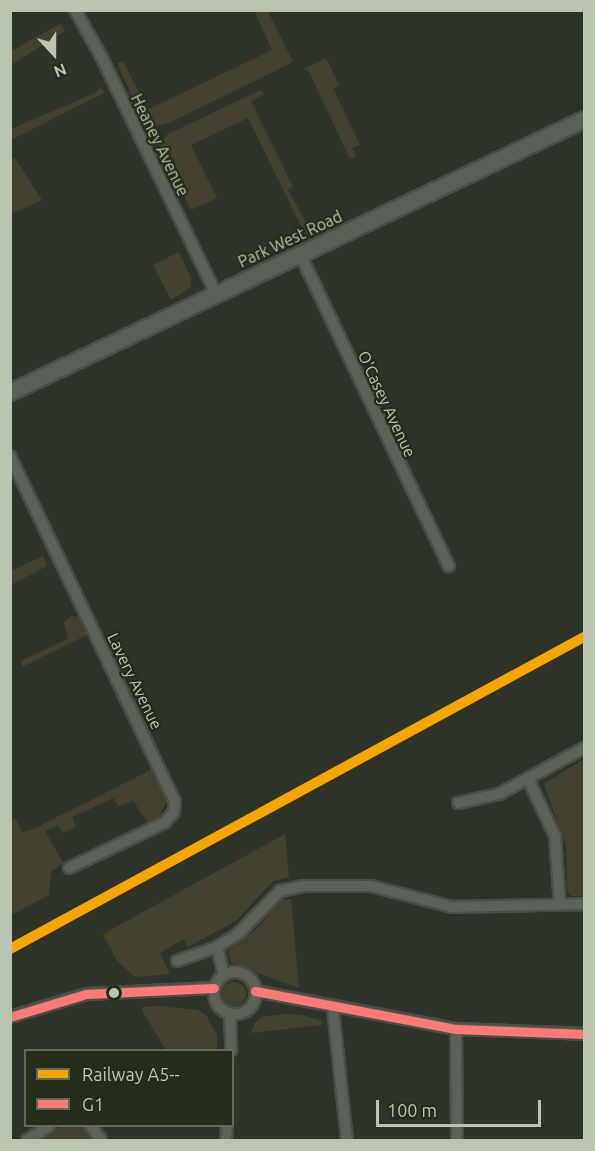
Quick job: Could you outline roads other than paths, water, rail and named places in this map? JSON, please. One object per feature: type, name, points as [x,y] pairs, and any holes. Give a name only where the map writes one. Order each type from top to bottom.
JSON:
[{"type":"street","name":"Heaney Avenue","points":[[75,10],[101,56],[216,294]]},
{"type":"street","name":"Park West Road","points":[[10,392],[585,119]]},
{"type":"street","name":"O'Casey Avenue","points":[[300,254],[449,566]]},
{"type":"street","name":"Lavery Avenue","points":[[10,456],[175,802],[174,812],[164,823],[69,868]]},
{"type":"street","points":[[458,803],[488,798],[585,748]]},
{"type":"street","points":[[528,779],[555,836],[560,905]]},
{"type":"street","points":[[177,961],[217,946],[239,933],[280,891],[303,886],[371,886],[452,907],[585,904]]},
{"type":"street","points":[[217,946],[224,975]]},
{"type":"street","points":[[224,975],[214,988],[217,1004],[230,1014]]},
{"type":"street","points":[[224,975],[245,975],[255,991],[333,1008],[456,1029],[585,1034]]},
{"type":"street","points":[[10,1017],[86,994],[214,988]]},
{"type":"street","points":[[230,1014],[249,1008],[255,991]]},
{"type":"street","points":[[333,1008],[347,1140]]},
{"type":"street","points":[[230,1014],[231,1049]]},
{"type":"street","points":[[456,1029],[457,1140]]},
{"type":"street","points":[[27,1140],[46,1127]]},
{"type":"street","points":[[92,1127],[101,1140]]},
{"type":"rail line","name":"A5--","points":[[10,949],[584,637]]}]
